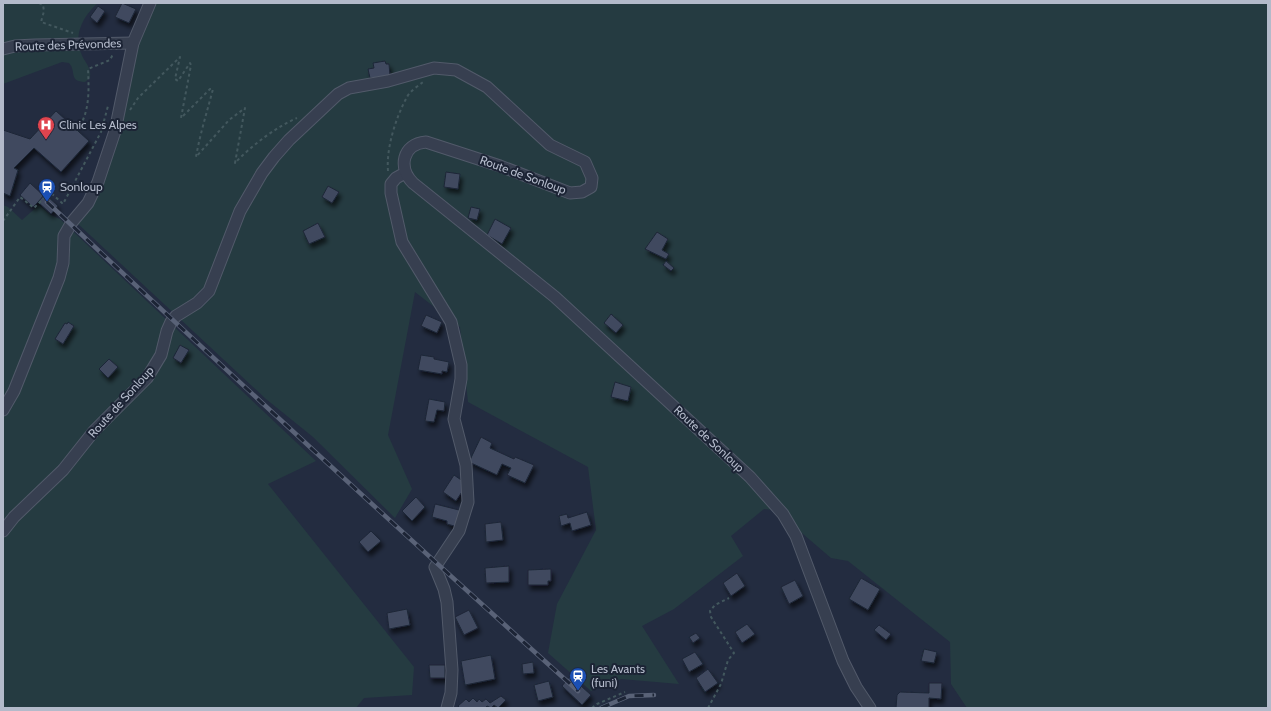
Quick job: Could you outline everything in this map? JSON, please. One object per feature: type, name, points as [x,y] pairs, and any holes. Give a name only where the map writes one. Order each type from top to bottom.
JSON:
[{"type":"street","points":[[3,410],[14,391],[59,278],[63,263],[64,236],[72,222],[88,203],[95,190],[117,124],[133,43],[150,3]]},
{"type":"street","name":"Route des Prévondes","points":[[3,49],[15,46],[35,45],[133,43]]},
{"type":"street","name":"Route de Sonloup","points":[[3,530],[14,517],[63,470],[94,431],[147,378],[161,355],[167,331],[171,322],[176,316],[198,303],[208,291],[243,206],[262,173],[281,149],[327,103],[343,91],[434,68],[460,71],[487,87],[545,142],[560,151],[585,162],[591,174],[592,184],[588,189],[582,192],[570,193],[500,166],[426,142],[413,145],[407,152],[403,163],[406,173],[413,183],[555,297],[750,477],[775,504],[796,536],[843,661],[856,687],[870,708]]},
{"type":"street","points":[[406,173],[396,178],[391,184],[391,193],[402,242],[451,322],[461,366],[460,386],[454,419],[466,465],[468,502],[459,531],[436,566],[447,602],[452,663],[452,682],[447,708]]},
{"type":"path","points":[[40,3],[43,5],[44,11],[41,22],[74,34]]},
{"type":"path","points":[[77,131],[83,122],[87,107],[88,69],[110,60],[114,53]]},
{"type":"path","points":[[117,124],[138,98],[180,57],[175,78],[178,81],[190,63],[191,65],[182,118],[210,89],[213,89],[205,121],[200,132],[196,157],[229,120],[245,108],[235,163],[247,151],[282,125]]},
{"type":"path","points":[[391,184],[388,170],[388,155],[398,121],[408,96],[425,80],[434,68]]},
{"type":"path","points":[[3,221],[20,197],[34,208],[50,192],[63,204],[100,132],[110,102]]},
{"type":"path","points":[[708,708],[721,684],[728,660],[734,653],[711,617],[710,611],[715,605],[729,598]]},
{"type":"path","points":[[592,708],[597,704],[625,692]]},
{"type":"green space","points":[[3,3],[98,3],[84,19],[78,39],[82,56],[90,71],[90,78],[85,82],[76,80],[69,63],[62,62],[3,84]]},
{"type":"green space","points":[[154,3],[1268,3],[1268,708],[967,708],[951,684],[950,642],[848,561],[831,558],[775,510],[764,509],[731,536],[743,556],[674,609],[642,626],[679,684],[621,679],[591,691],[548,653],[557,604],[596,530],[588,467],[468,402],[460,327],[415,292],[388,435],[412,489],[395,518],[313,437],[266,399],[77,223],[89,210],[133,60]]},
{"type":"green space","points":[[3,205],[8,207],[22,220],[39,205],[51,215],[60,219],[316,461],[268,484],[414,667],[412,695],[364,698],[356,708],[3,708]]},
{"type":"building","points":[[122,3],[136,9],[129,23],[115,17]]},
{"type":"building","points":[[98,6],[105,11],[97,23],[90,17]]},
{"type":"building","points":[[385,61],[386,64],[389,64],[390,76],[370,78],[368,69],[374,68],[373,63]]},
{"type":"building","points":[[56,111],[89,141],[61,172],[34,148],[14,168],[18,170],[10,196],[3,193],[3,130],[30,139]]},
{"type":"building","points":[[446,172],[460,174],[458,189],[444,187]]},
{"type":"building","points":[[30,183],[44,196],[33,207],[20,195]]},
{"type":"building","points":[[328,186],[339,192],[332,203],[322,197]]},
{"type":"building","points":[[45,194],[58,206],[51,214],[38,202]]},
{"type":"building","points":[[471,207],[480,209],[477,220],[468,218]]},
{"type":"building","points":[[495,219],[511,228],[502,244],[487,235]]},
{"type":"building","points":[[318,223],[325,237],[309,244],[303,231]]},
{"type":"building","points":[[657,232],[668,239],[662,250],[669,254],[666,259],[645,249]]},
{"type":"building","points":[[666,261],[674,268],[671,271],[663,265]]},
{"type":"building","points":[[611,314],[623,325],[616,333],[604,323]]},
{"type":"building","points":[[426,315],[442,322],[437,333],[421,326]]},
{"type":"building","points":[[68,322],[74,326],[63,344],[55,339],[65,323],[67,324]]},
{"type":"building","points":[[180,345],[189,350],[181,363],[173,358]]},
{"type":"building","points":[[421,355],[434,357],[434,359],[449,362],[447,372],[442,371],[442,374],[418,370]]},
{"type":"building","points":[[109,359],[118,367],[108,378],[99,369]]},
{"type":"building","points":[[615,382],[631,387],[628,401],[611,397]]},
{"type":"building","points":[[429,399],[445,402],[444,411],[437,410],[434,422],[425,421]]},
{"type":"building","points":[[481,437],[492,443],[490,448],[514,459],[515,457],[534,465],[525,483],[507,475],[511,468],[502,464],[497,475],[469,462]]},
{"type":"building","points":[[454,475],[467,484],[456,501],[443,492]]},
{"type":"building","points":[[416,497],[425,507],[412,521],[402,511]]},
{"type":"building","points":[[435,504],[463,511],[458,527],[447,524],[447,521],[432,517]]},
{"type":"building","points":[[587,512],[591,525],[572,531],[570,523],[561,526],[559,516],[567,514],[568,518]]},
{"type":"building","points":[[501,522],[503,540],[486,542],[485,524]]},
{"type":"building","points":[[371,531],[381,541],[368,552],[359,542]]},
{"type":"building","points":[[509,566],[509,582],[486,583],[485,568]]},
{"type":"building","points":[[551,569],[551,581],[548,581],[548,585],[528,585],[528,570]]},
{"type":"building","points":[[737,573],[745,586],[731,596],[723,583]]},
{"type":"building","points":[[861,578],[880,589],[868,610],[849,599]]},
{"type":"building","points":[[795,580],[803,596],[789,604],[781,587]]},
{"type":"building","points":[[407,609],[410,625],[389,629],[387,613]]},
{"type":"building","points":[[469,610],[478,628],[464,635],[455,617]]},
{"type":"building","points":[[747,624],[755,634],[742,643],[735,632]]},
{"type":"building","points":[[879,625],[891,634],[886,640],[874,630]]},
{"type":"building","points":[[696,633],[700,638],[693,643],[689,637]]},
{"type":"building","points":[[924,649],[937,652],[934,663],[921,661]]},
{"type":"building","points":[[695,652],[703,664],[689,672],[682,659]]},
{"type":"building","points":[[491,655],[495,679],[465,685],[461,661]]},
{"type":"building","points":[[533,662],[534,673],[523,674],[522,664]]},
{"type":"building","points":[[429,665],[445,665],[445,678],[430,678]]},
{"type":"building","points":[[708,669],[718,683],[705,692],[696,678]]},
{"type":"building","points":[[570,676],[591,695],[582,705],[562,686]]},
{"type":"building","points":[[549,681],[553,697],[538,701],[534,685]]},
{"type":"building","points":[[929,683],[942,683],[941,699],[929,698],[929,708],[896,708],[897,695],[900,692],[929,693]]},
{"type":"building","points":[[501,696],[506,700],[498,708],[494,705],[491,708],[487,706],[485,708],[460,708],[458,706],[466,699],[469,702],[473,698],[477,702],[479,699],[482,702],[486,699],[490,703]]},
{"type":"railway","points":[[47,202],[311,448],[578,691]]},
{"type":"railway","points":[[601,708],[629,696],[654,695]]},
{"type":"place","name":"Clinic Les Alpes","points":[[46,140]]},
{"type":"place","name":"Sonloup","points":[[47,202]]},
{"type":"place","name":"Les Avants (funi)","points":[[578,691]]}]
